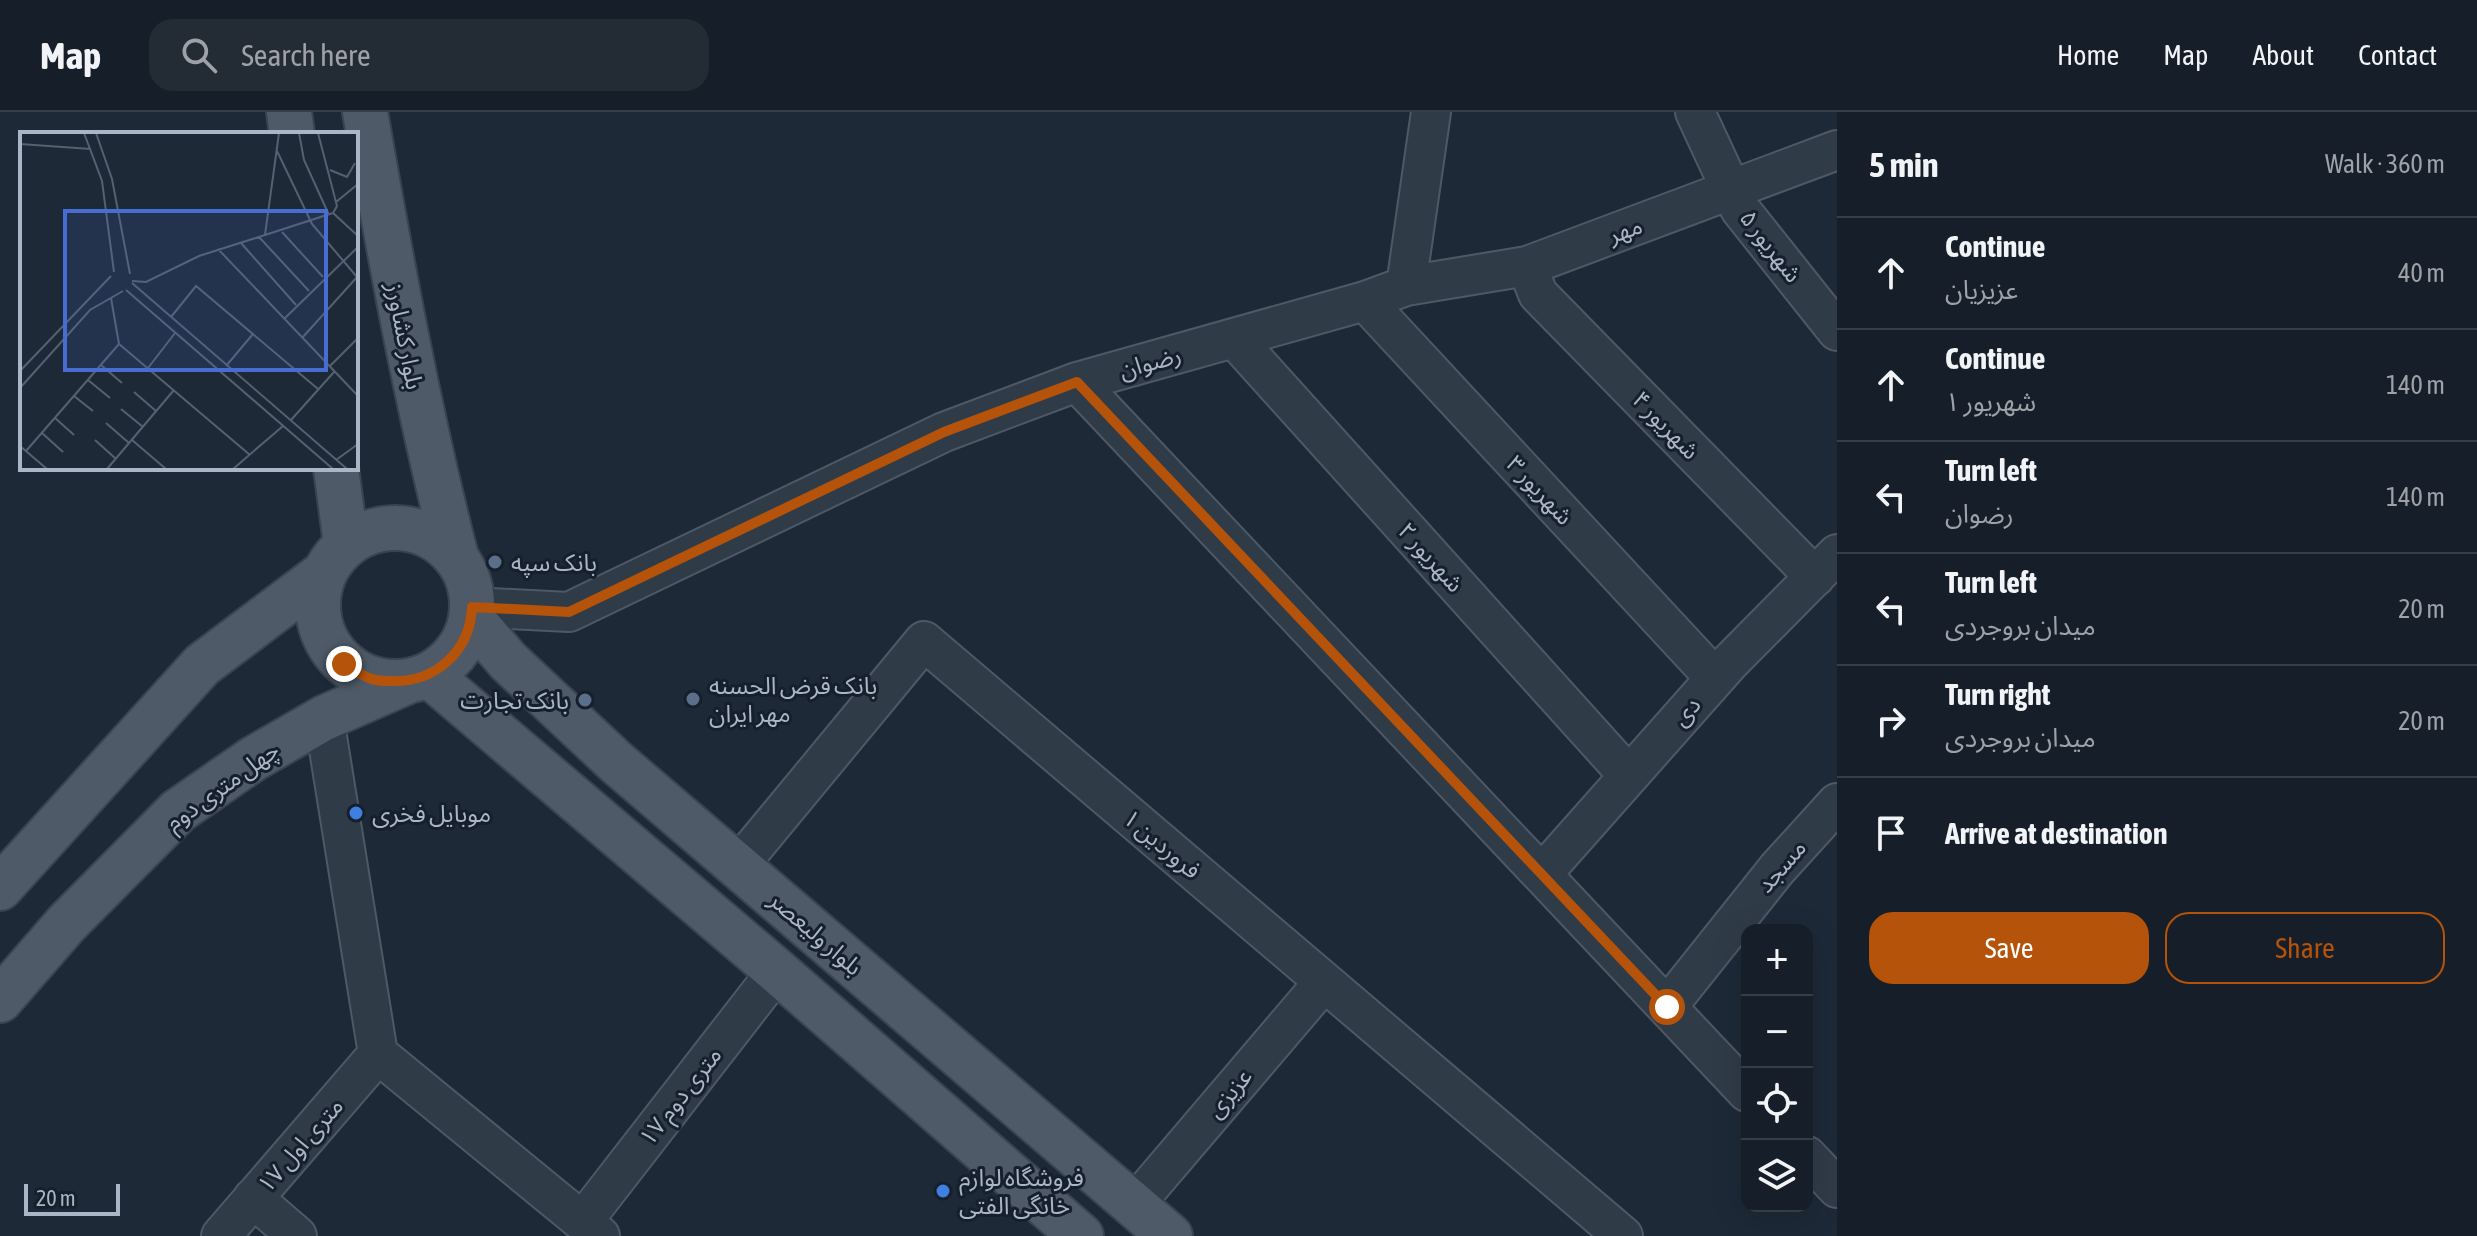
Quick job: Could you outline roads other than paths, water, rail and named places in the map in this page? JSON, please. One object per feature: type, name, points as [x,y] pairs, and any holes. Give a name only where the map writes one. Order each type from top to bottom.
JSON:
[{"type":"main road","points":[[289,112],[292,132]]},
{"type":"main road","name":"بلوار کشاورز","points":[[365,112],[399,311],[431,462],[456,557]]},
{"type":"main road","points":[[0,888],[202,665],[335,559],[373,530],[404,527],[433,537],[456,557],[467,576],[472,613],[464,642],[449,661],[418,678],[373,680],[344,664],[324,638],[317,606],[335,559],[336,470]]},
{"type":"main road","name":"بلوار ولیعصر","points":[[472,613],[508,661],[616,762],[1170,1236]]},
{"type":"main road","points":[[418,678],[777,971],[1081,1236]]},
{"type":"main road","name":"چهل متری دوم","points":[[0,1000],[66,924],[178,811],[253,759],[324,718],[418,678]]},
{"type":"street","points":[[1406,286],[1431,112]]},
{"type":"street","name":"شهریور ۵","points":[[1695,112],[1740,209],[1837,331]]},
{"type":"street","name":"مهر","points":[[1406,286],[1527,266],[1837,150]]},
{"type":"street","name":"شهریور ۴","points":[[1527,266],[1538,294],[1826,566]]},
{"type":"street","name":"رضوان","points":[[472,613],[569,612],[944,432],[1077,382],[1365,301],[1406,286]]},
{"type":"street","name":"شهریور ۳","points":[[1365,301],[1715,678]]},
{"type":"street","name":"شهریور ۲","points":[[1234,338],[1629,776]]},
{"type":"street","points":[[1077,382],[1741,1086]]},
{"type":"street","name":"دی","points":[[1542,874],[1715,678],[1826,566]]},
{"type":"street","name":"فروردین ۱","points":[[738,866],[924,641],[1623,1236]]},
{"type":"street","points":[[324,718],[378,1054]]},
{"type":"street","name":"مسجد","points":[[1667,1007],[1777,869],[1837,803]]},
{"type":"street","name":"۱۷ متری دوم","points":[[378,1054],[592,1229],[777,971]]},
{"type":"street","name":"عزیزی","points":[[1134,1205],[1324,982]]},
{"type":"street","name":"۱۷ متری اول","points":[[221,1236],[378,1054]]},
{"type":"street","points":[[1813,1162],[1837,1188]]},
{"type":"street","points":[[253,1198],[297,1236]]},
{"type":"place","name":"بانک سپه","points":[[495,562]]},
{"type":"place","name":"بانک قرض الحسنه مهر ایران","points":[[693,699]]},
{"type":"place","name":"بانک تجارت","points":[[585,700]]},
{"type":"place","name":"موبایل فخری","points":[[356,813]]},
{"type":"place","name":"فروشگاه لوازم خانگی الفتی","points":[[943,1191]]}]
